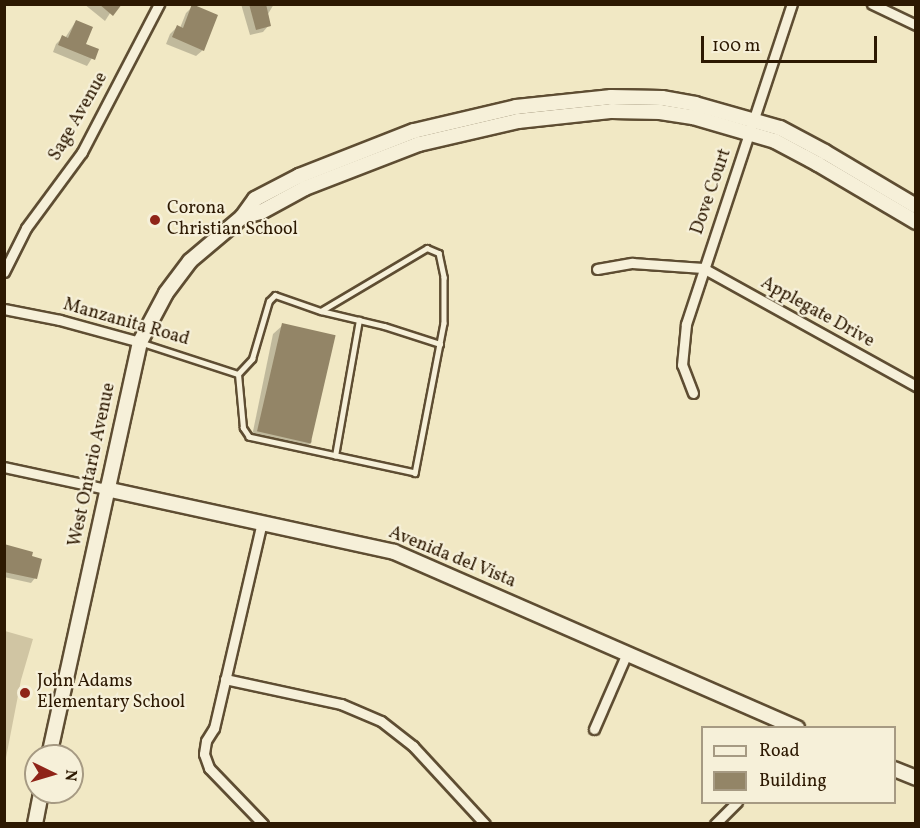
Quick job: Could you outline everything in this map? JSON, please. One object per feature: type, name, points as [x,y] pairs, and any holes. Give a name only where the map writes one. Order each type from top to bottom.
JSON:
[{"type":"main road","name":"West Ontario Avenue","points":[[52,744],[140,342],[161,302],[190,261],[242,217],[261,212],[305,188],[418,144],[518,121],[585,112],[660,112],[752,127],[780,128],[915,206]]},
{"type":"main road","name":"West Ontario Avenue","points":[[752,127],[915,222]]},
{"type":"main road","name":"Avenida del Vista","points":[[106,489],[394,552],[791,726]]},
{"type":"main road","points":[[896,770],[915,778]]},
{"type":"main road","points":[[35,824],[39,804]]},
{"type":"street","name":"Sage Avenue","points":[[4,272],[26,228],[82,152],[159,4]]},
{"type":"street","name":"Dove Court","points":[[693,393],[682,365],[686,324],[781,41],[786,16],[792,4]]},
{"type":"street","points":[[872,4],[915,25]]},
{"type":"street","points":[[597,269],[632,263],[703,268]]},
{"type":"street","name":"Applegate Drive","points":[[703,268],[915,386]]},
{"type":"street","name":"Manzanita Road","points":[[4,309],[140,342]]},
{"type":"street","name":"Avenida del Vista","points":[[4,467],[106,489]]},
{"type":"street","points":[[262,522],[214,728],[206,741],[204,754],[209,768],[262,824]]},
{"type":"street","points":[[594,729],[627,653]]},
{"type":"street","points":[[225,679],[341,704],[381,721],[413,746],[485,824]]},
{"type":"street","points":[[715,824],[735,804]]},
{"type":"lane","points":[[321,311],[427,248],[439,253],[444,277],[444,323],[440,344],[415,473],[249,437],[243,429],[238,374],[252,359],[269,301],[275,295],[321,311],[440,344]]},
{"type":"lane","points":[[335,456],[359,320]]},
{"type":"lane","name":"Manzanita Road","points":[[140,342],[238,374]]},
{"type":"shaded area","points":[[5,631],[33,639],[21,680],[5,763]]},
{"type":"building","points":[[99,4],[122,4],[113,16]]},
{"type":"building","points":[[192,4],[218,15],[204,51],[172,37],[177,25],[183,28]]},
{"type":"building","points":[[249,4],[266,4],[271,26],[256,30]]},
{"type":"building","points":[[76,20],[93,27],[86,44],[99,49],[95,60],[58,45],[62,35],[68,38]]},
{"type":"building","points":[[282,323],[336,335],[311,444],[257,431]]},
{"type":"building","points":[[4,544],[33,552],[32,556],[42,559],[37,579],[4,572]]},
{"type":"place","name":"Corona Christian School","points":[[155,220]]},
{"type":"place","name":"John Adams Elementary School","points":[[25,693]]}]
